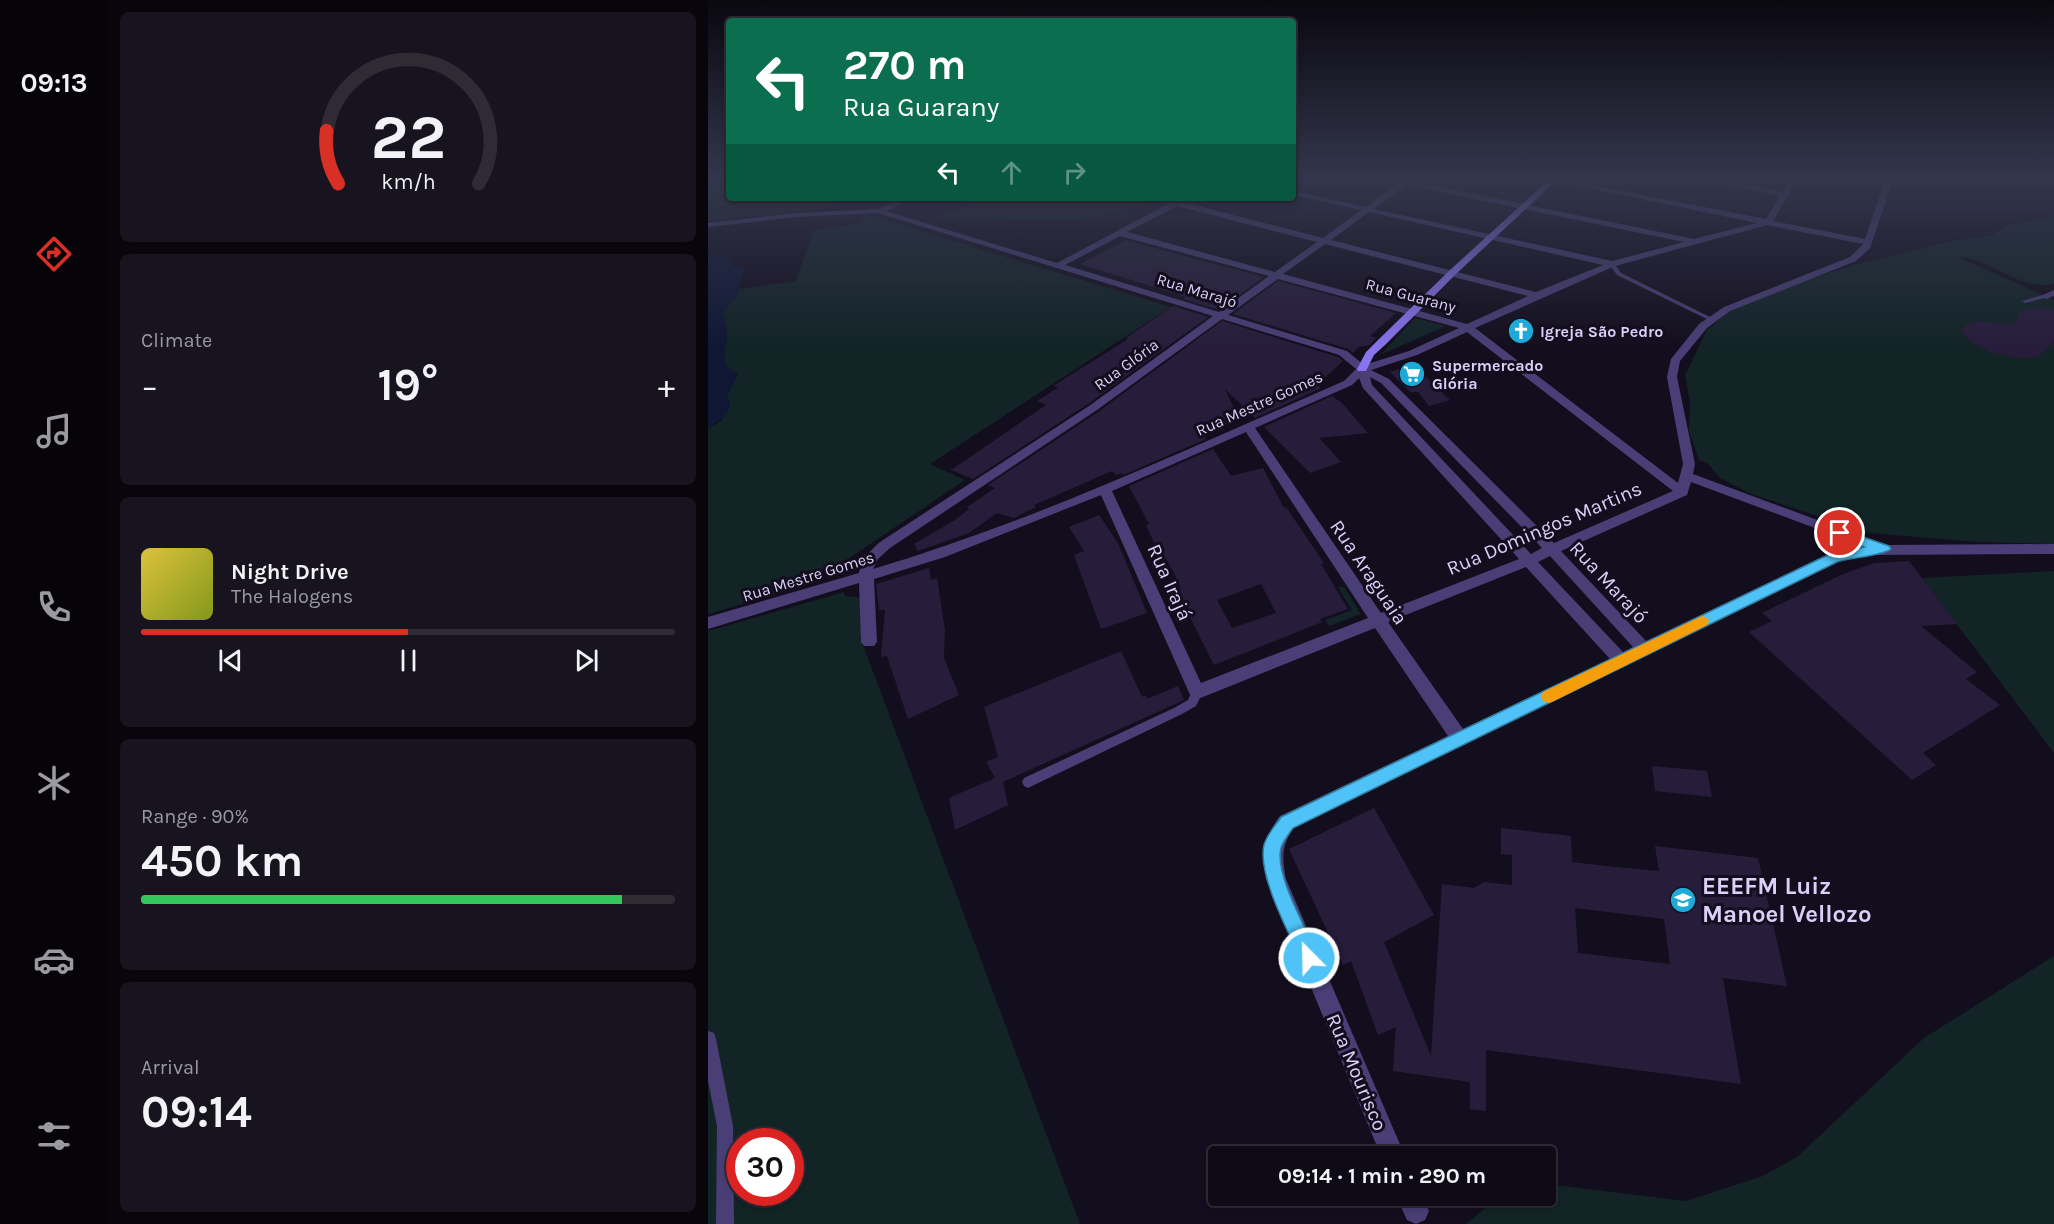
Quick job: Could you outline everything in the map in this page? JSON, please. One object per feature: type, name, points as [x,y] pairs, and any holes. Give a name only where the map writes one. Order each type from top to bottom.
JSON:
[{"type":"street","name":"Rua Marajó","points":[[955,234],[1343,353],[1362,369],[1385,381],[1552,550],[1644,649]]},
{"type":"street","points":[[1059,265],[1116,234]]},
{"type":"street","name":"Rua Guarany","points":[[1128,234],[1467,327],[1682,492]]},
{"type":"street","points":[[1299,234],[1537,295]]},
{"type":"street","name":"Rua Glória","points":[[864,577],[873,556],[903,532],[1093,408],[1335,234]]},
{"type":"street","points":[[1472,234],[1611,264]]},
{"type":"street","points":[[1362,369],[1370,354],[1494,234]]},
{"type":"street","points":[[1656,234],[1694,242]]},
{"type":"street","name":"Rua Mestre Gomes","points":[[708,623],[940,554],[1105,489],[1348,383],[1362,369],[1413,353],[1537,295],[1611,264],[1723,234]]},
{"type":"street","points":[[1829,234],[1868,242]]},
{"type":"street","points":[[1682,492],[1689,464],[1672,377],[1675,361],[1711,319],[1757,296],[1853,259],[1866,248],[1871,234]]},
{"type":"street","name":"Rua Marajó","points":[[1362,369],[1367,386],[1622,660]]},
{"type":"street","name":"Rua Araguaia","points":[[1248,426],[1460,739]]},
{"type":"street","points":[[1686,476],[1884,549]]},
{"type":"street","name":"Rua Irajá","points":[[1105,489],[1197,692]]},
{"type":"street","name":"Rua Domingos Martins","points":[[1197,692],[1529,560],[1682,492]]},
{"type":"street","name":"Rua Mourisco","points":[[1389,1146],[1276,879],[1271,859],[1273,843],[1287,822],[1833,558],[1855,552],[1884,549],[2054,549]]},
{"type":"street","points":[[864,577],[869,642]]},
{"type":"lane","points":[[1611,264],[1619,274],[1711,319]]},
{"type":"lane","points":[[2025,301],[2050,294]]},
{"type":"lane","name":"Rua Domingos Martins","points":[[1028,782],[1178,711],[1191,703],[1197,692]]},
{"type":"lane","points":[[708,1039],[725,1126],[724,1224]]},
{"type":"shaded area","points":[[813,234],[930,234],[1171,307],[930,464],[965,480],[811,584],[708,614],[708,429],[722,420],[730,404],[727,395],[738,374],[728,367],[724,359],[727,334],[723,312],[736,297],[739,289],[796,281]]},
{"type":"shaded area","points":[[2054,234],[2054,283],[2042,285],[2030,283],[1981,262],[1958,257],[2054,300],[2054,544],[1977,542],[1869,533],[1751,494],[1720,478],[1707,463],[1699,460],[1689,431],[1690,403],[1685,375],[1707,330],[1735,306],[1769,292],[1857,264],[1953,241],[1993,235]]},
{"type":"shaded area","points":[[1415,318],[1446,326],[1380,355]]},
{"type":"shaded area","points":[[2054,571],[2054,753],[1922,578]]},
{"type":"shaded area","points":[[1338,587],[1344,587],[1361,614],[1329,626],[1325,620],[1352,610]]},
{"type":"shaded area","points":[[844,592],[845,596],[864,598],[865,625],[860,637],[1080,1224],[708,1224],[708,631]]},
{"type":"shaded area","points":[[2054,956],[2054,1224],[1466,1224],[1488,1206],[1556,1206],[1556,1185],[1686,1201],[1763,1176],[1797,1157],[1924,1038]]},
{"type":"water","points":[[708,254],[725,257],[735,267],[746,268],[736,297],[723,312],[727,334],[725,363],[738,374],[727,395],[728,412],[708,429]]},
{"type":"building","points":[[1126,240],[1264,277],[1219,310],[1183,299],[1186,297],[1080,264]]},
{"type":"building","points":[[1278,281],[1396,313],[1370,336],[1376,338],[1370,345],[1359,347],[1353,353],[1348,349],[1233,314]]},
{"type":"building","points":[[1173,306],[1208,317],[1088,404],[973,479],[951,470],[1046,405],[1037,401],[1059,387],[1053,386],[1128,339],[1126,338]]},
{"type":"building","points":[[2033,308],[2054,309],[2054,341],[2039,357],[2017,358],[1990,352],[1969,341],[1961,329],[1979,321],[2014,325],[2019,313]]},
{"type":"building","points":[[1222,321],[1338,357],[1343,361],[1317,385],[1321,388],[1255,418],[1225,389],[1239,419],[1206,433],[1208,435],[1206,439],[1123,475],[1122,473],[1116,475],[1112,471],[1034,505],[1036,507],[1014,518],[997,513],[969,533],[918,551],[914,544],[955,520],[969,509],[967,507],[995,488],[988,485],[1098,412]]},
{"type":"building","points":[[1413,365],[1450,400],[1429,406],[1418,392],[1410,392],[1390,372]]},
{"type":"building","points":[[1332,396],[1342,403],[1368,433],[1319,438],[1341,462],[1310,473],[1264,427]]},
{"type":"building","points":[[1213,449],[1231,476],[1263,468],[1284,508],[1286,507],[1324,563],[1321,564],[1348,609],[1320,619],[1322,622],[1214,665],[1186,609],[1183,610],[1175,592],[1181,590],[1175,575],[1157,542],[1154,543],[1146,525],[1149,524],[1129,486]],"holes":[[[1261,584],[1276,613],[1232,628],[1217,600]]]},
{"type":"building","points":[[1099,515],[1118,543],[1147,613],[1101,629],[1074,555],[1084,551],[1069,527]]},
{"type":"building","points":[[1909,561],[1957,624],[1921,626],[1977,672],[1966,679],[2000,705],[1923,753],[1936,765],[1912,780],[1749,632],[1772,621],[1762,613],[1841,575],[1874,563]]},
{"type":"building","points":[[929,568],[931,580],[937,578],[945,630],[944,658],[959,695],[908,719],[887,656],[881,657],[885,610],[879,610],[876,584]]},
{"type":"building","points":[[1121,651],[1142,697],[1146,695],[1147,699],[1178,686],[1184,700],[1003,782],[1008,805],[955,830],[949,798],[995,778],[986,762],[998,757],[984,707]]},
{"type":"building","points":[[1652,766],[1707,771],[1712,797],[1655,791]]},
{"type":"building","points":[[1374,808],[1434,915],[1384,942],[1431,1056],[1442,884],[1474,888],[1484,882],[1512,885],[1512,855],[1501,854],[1501,828],[1571,836],[1572,862],[1659,871],[1655,846],[1758,858],[1787,986],[1723,978],[1741,1084],[1486,1050],[1486,1111],[1470,1109],[1470,1082],[1393,1071],[1396,1027],[1378,1035],[1351,961],[1343,965],[1289,849]],"holes":[[[1575,908],[1664,919],[1670,964],[1578,953]]]},
{"type":"slow traffic","points":[[1549,697],[1702,621]]},
{"type":"place","name":"Igreja São Pedro","points":[[1521,331]]},
{"type":"place","name":"Supermercado Glória","points":[[1412,374]]},
{"type":"place","name":"EEEFM Luiz Manoel Vellozo","points":[[1683,900]]},
{"type":"route","points":[[1309,958],[1276,879],[1271,859],[1273,843],[1287,822],[1833,558],[1855,552],[1884,549],[1840,533]]}]
